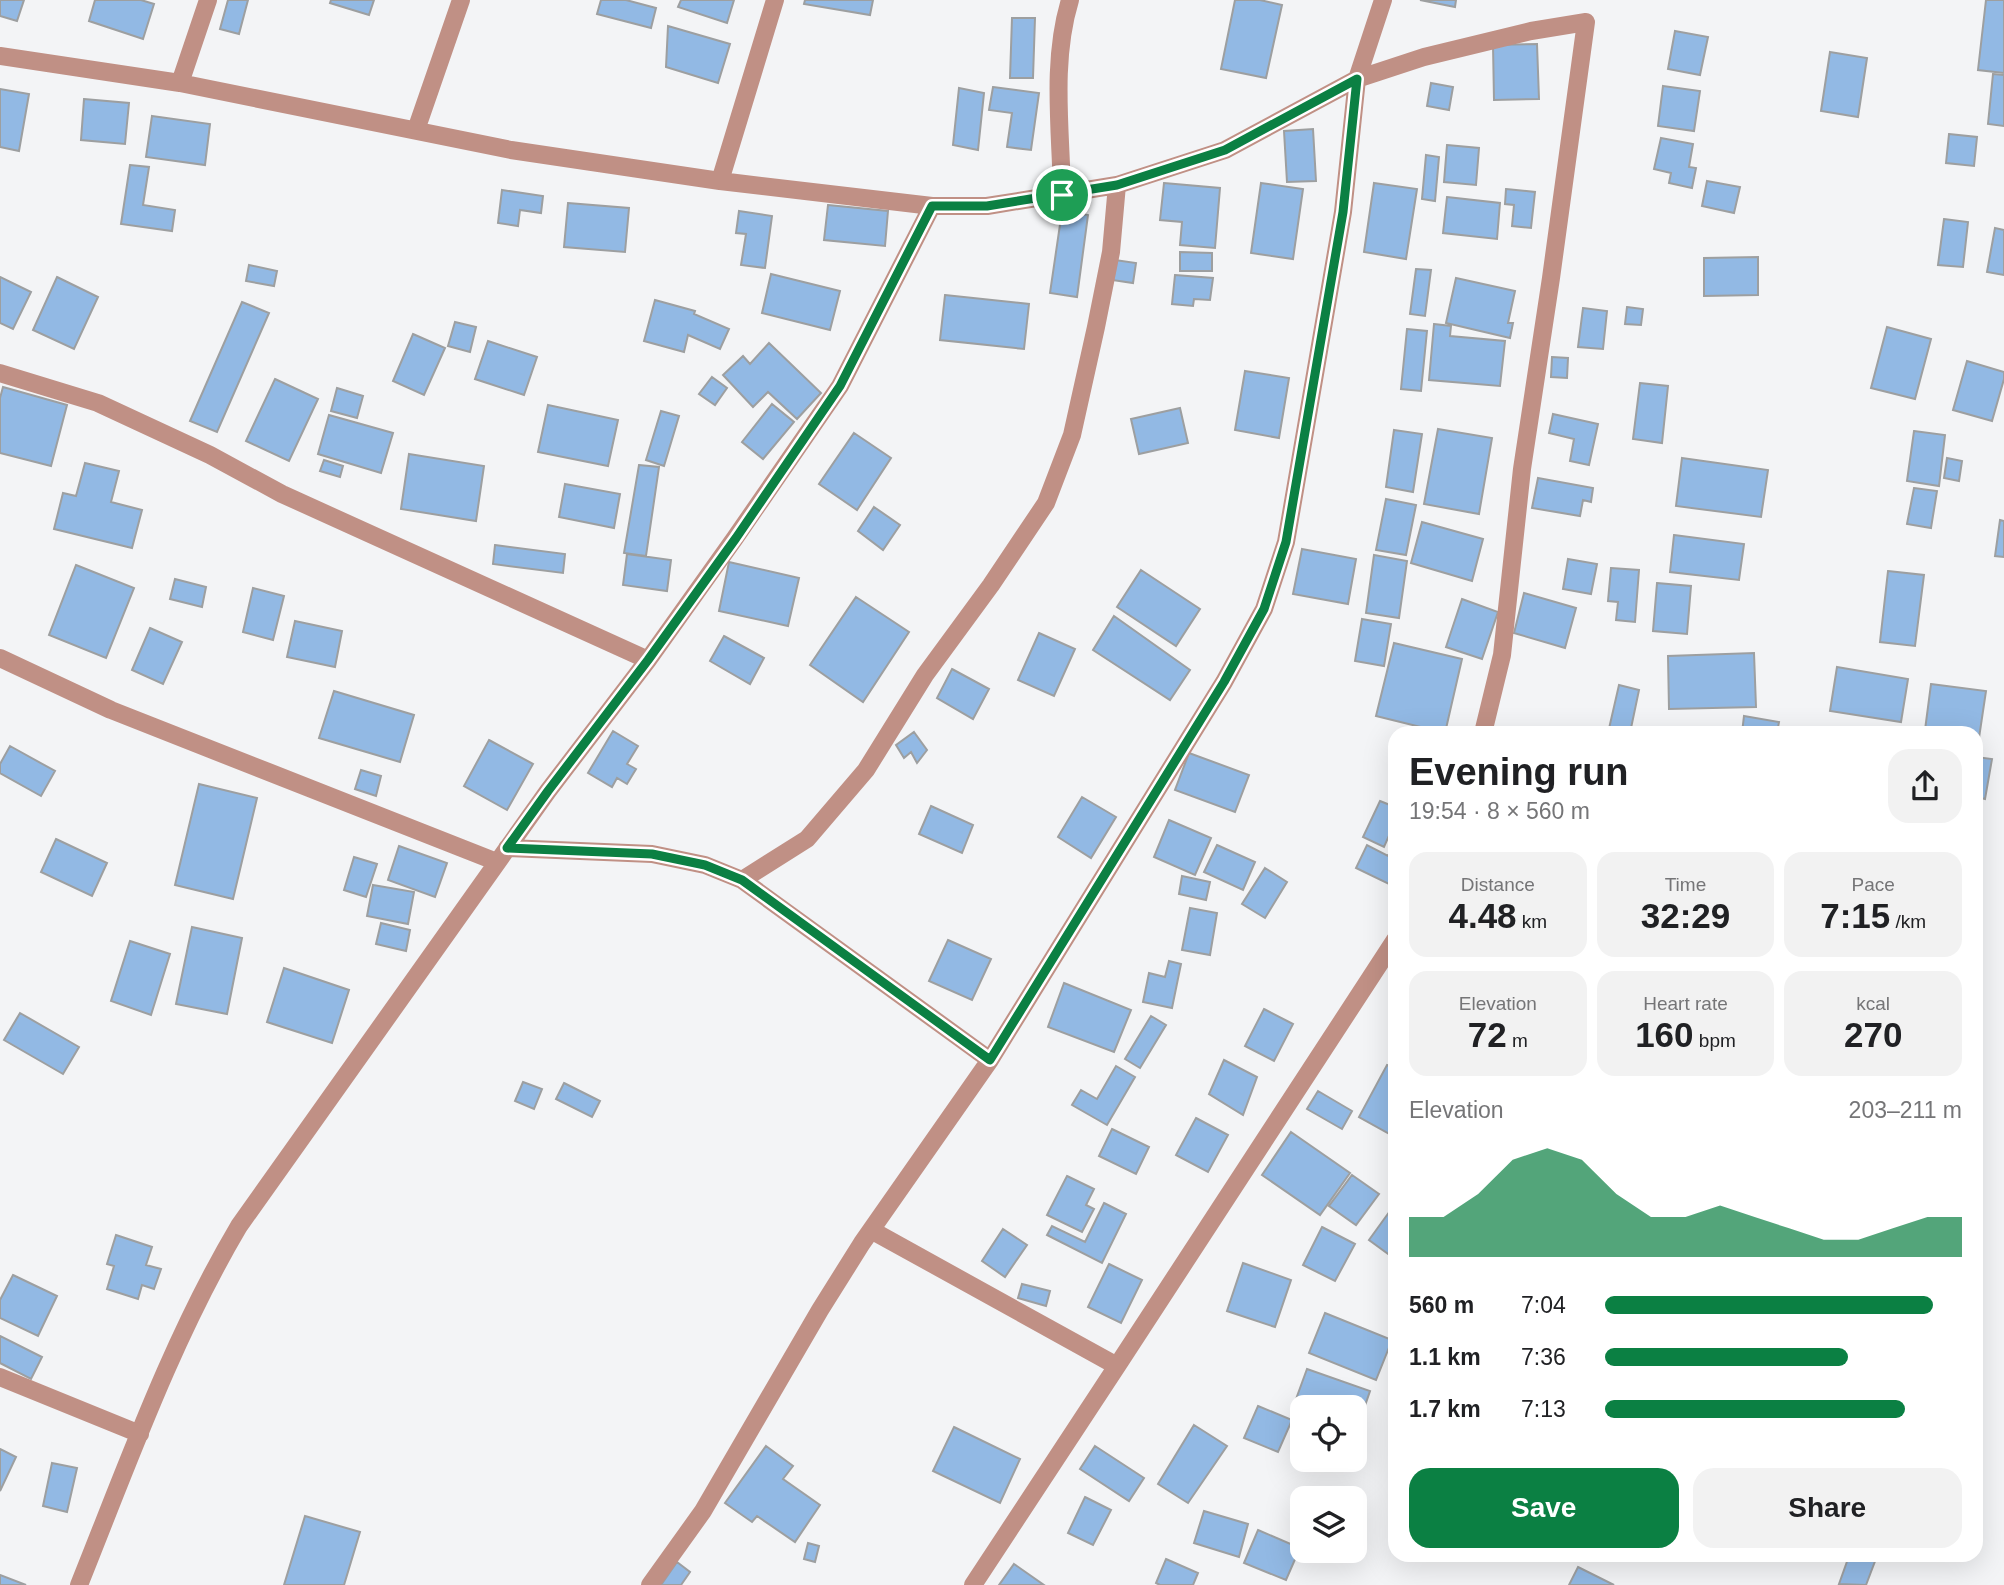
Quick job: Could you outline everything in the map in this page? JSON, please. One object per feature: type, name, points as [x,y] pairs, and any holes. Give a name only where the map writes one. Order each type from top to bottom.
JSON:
[{"type":"street","points":[[180,83],[208,0]]},
{"type":"street","points":[[416,130],[461,0]]},
{"type":"street","points":[[720,181],[775,0]]},
{"type":"street","points":[[1062,195],[1060,36],[1070,0]]},
{"type":"street","points":[[650,1585],[703,1511],[820,1310],[871,1230],[990,1060],[1224,682],[1264,609],[1286,542],[1343,212],[1357,79],[1383,0]]},
{"type":"street","points":[[0,56],[180,83],[511,150],[720,181],[932,206],[987,206],[1117,185],[1225,150],[1357,79],[1437,54],[1531,31],[1586,22],[1522,470],[1502,655],[1485,726]]},
{"type":"street","points":[[742,880],[807,839],[866,770],[925,676],[1046,503],[1072,435],[1111,252],[1117,185]]},
{"type":"street","points":[[79,1585],[187,1322],[212,1271],[239,1226],[548,791],[648,660],[736,538],[840,386],[932,206]]},
{"type":"street","points":[[0,373],[98,403],[210,455],[282,494],[648,660]]},
{"type":"street","points":[[0,657],[111,710],[502,855],[652,854],[705,865],[742,880],[990,1060]]},
{"type":"street","points":[[972,1585],[1388,951]]},
{"type":"street","points":[[871,1230],[1117,1366]]},
{"type":"street","points":[[0,1377],[139,1434]]},
{"type":"building","points":[[0,0],[24,0],[17,21],[0,16]]},
{"type":"building","points":[[95,0],[141,0],[154,4],[143,39],[89,21]]},
{"type":"building","points":[[228,0],[248,0],[239,34],[220,29]]},
{"type":"building","points":[[331,0],[374,0],[369,15],[330,3]]},
{"type":"building","points":[[601,0],[626,0],[656,8],[651,28],[597,14]]},
{"type":"building","points":[[681,0],[734,0],[727,23],[678,7]]},
{"type":"building","points":[[805,0],[873,0],[870,15],[804,4]]},
{"type":"building","points":[[1235,0],[1260,0],[1282,5],[1266,78],[1221,69]]},
{"type":"building","points":[[1420,0],[1456,0],[1455,7]]},
{"type":"building","points":[[1986,0],[2004,0],[2004,73],[1978,70]]},
{"type":"building","points":[[1012,18],[1035,18],[1033,78],[1010,78]]},
{"type":"building","points":[[668,26],[730,44],[718,83],[666,67]]},
{"type":"building","points":[[1675,31],[1708,37],[1700,75],[1668,69]]},
{"type":"building","points":[[1537,44],[1539,99],[1494,100],[1493,45]]},
{"type":"building","points":[[1830,52],[1867,58],[1858,117],[1821,111]]},
{"type":"building","points":[[1993,74],[2004,75],[2004,126],[1988,124]]},
{"type":"building","points":[[1431,83],[1453,87],[1449,110],[1427,106]]},
{"type":"building","points":[[1663,86],[1700,91],[1694,131],[1658,126]]},
{"type":"building","points":[[993,87],[1039,93],[1031,150],[1007,147],[1012,113],[989,110]]},
{"type":"building","points":[[959,88],[984,93],[978,150],[953,145]]},
{"type":"building","points":[[0,89],[29,94],[19,151],[0,147]]},
{"type":"building","points":[[84,99],[129,103],[125,144],[81,140]]},
{"type":"building","points":[[152,116],[210,124],[205,165],[146,157]]},
{"type":"building","points":[[1313,129],[1316,181],[1287,182],[1284,131]]},
{"type":"building","points":[[1949,134],[1977,137],[1974,166],[1946,163]]},
{"type":"building","points":[[1661,138],[1693,144],[1689,167],[1696,168],[1692,188],[1669,183],[1671,173],[1654,169]]},
{"type":"building","points":[[1447,145],[1479,148],[1476,185],[1444,182]]},
{"type":"building","points":[[1426,155],[1439,157],[1435,201],[1422,199]]},
{"type":"building","points":[[130,165],[149,167],[143,205],[175,210],[172,231],[121,224]]},
{"type":"building","points":[[1707,181],[1740,187],[1734,213],[1702,206]]},
{"type":"building","points":[[1164,183],[1220,188],[1215,248],[1180,245],[1182,222],[1160,220]]},
{"type":"building","points":[[1261,183],[1303,189],[1293,259],[1251,253]]},
{"type":"building","points":[[1374,183],[1417,189],[1406,259],[1364,252]]},
{"type":"building","points":[[1506,189],[1535,192],[1531,228],[1512,226],[1514,205],[1505,204]]},
{"type":"building","points":[[502,190],[543,196],[541,213],[520,210],[518,226],[498,223]]},
{"type":"building","points":[[1447,197],[1500,203],[1497,239],[1443,233]]},
{"type":"building","points":[[568,203],[629,208],[625,252],[564,247]]},
{"type":"building","points":[[828,205],[888,211],[885,246],[824,240]]},
{"type":"building","points":[[739,211],[772,216],[765,268],[741,265],[746,234],[736,233]]},
{"type":"building","points":[[1062,211],[1088,215],[1077,297],[1050,293]]},
{"type":"building","points":[[1944,219],[1968,222],[1963,267],[1938,265]]},
{"type":"building","points":[[1995,228],[2004,230],[2004,275],[1987,272]]},
{"type":"building","points":[[1180,252],[1212,253],[1212,271],[1180,271]]},
{"type":"building","points":[[1758,257],[1758,295],[1704,296],[1704,258]]},
{"type":"building","points":[[1115,260],[1136,263],[1133,283],[1112,280]]},
{"type":"building","points":[[249,265],[277,271],[274,286],[246,281]]},
{"type":"building","points":[[1416,269],[1431,270],[1425,316],[1410,314]]},
{"type":"building","points":[[771,274],[840,291],[830,330],[762,313]]},
{"type":"building","points":[[1175,275],[1213,278],[1210,300],[1194,299],[1193,306],[1172,304]]},
{"type":"building","points":[[0,277],[31,292],[13,329],[0,323]]},
{"type":"building","points":[[57,277],[98,297],[74,349],[33,330]]},
{"type":"building","points":[[1456,278],[1515,291],[1508,323],[1513,323],[1510,338],[1446,323]]},
{"type":"building","points":[[945,295],[1029,304],[1024,349],[940,340]]},
{"type":"building","points":[[655,300],[695,311],[694,314],[729,329],[720,349],[688,335],[684,352],[644,341]]},
{"type":"building","points":[[242,302],[269,313],[217,432],[190,421]]},
{"type":"building","points":[[1627,307],[1643,309],[1641,325],[1625,324]]},
{"type":"building","points":[[1583,308],[1607,311],[1603,349],[1578,347]]},
{"type":"building","points":[[455,322],[476,327],[470,352],[448,346]]},
{"type":"building","points":[[1434,324],[1451,326],[1450,336],[1505,341],[1500,386],[1429,380]]},
{"type":"building","points":[[1887,327],[1931,339],[1915,399],[1871,388]]},
{"type":"building","points":[[1407,329],[1427,331],[1421,391],[1401,389]]},
{"type":"building","points":[[413,334],[445,348],[424,395],[393,381]]},
{"type":"building","points":[[488,341],[537,357],[524,395],[475,379]]},
{"type":"building","points":[[769,343],[821,393],[797,419],[768,392],[753,407],[723,375],[743,356],[750,364]]},
{"type":"building","points":[[1552,357],[1568,358],[1567,378],[1551,377]]},
{"type":"building","points":[[1967,361],[2004,372],[1992,421],[1953,410]]},
{"type":"building","points":[[1245,371],[1289,378],[1279,438],[1235,430]]},
{"type":"building","points":[[712,377],[727,388],[715,405],[699,394]]},
{"type":"building","points":[[275,379],[318,399],[289,461],[246,441]]},
{"type":"building","points":[[1640,383],[1668,386],[1662,443],[1633,439]]},
{"type":"building","points":[[3,387],[67,405],[51,466],[0,453],[0,398]]},
{"type":"building","points":[[337,388],[363,396],[357,418],[331,411]]},
{"type":"building","points":[[772,404],[794,422],[763,459],[742,442]]},
{"type":"building","points":[[548,405],[618,420],[608,466],[538,452]]},
{"type":"building","points":[[1180,408],[1188,443],[1139,454],[1131,419]]},
{"type":"building","points":[[661,411],[679,416],[664,466],[646,460]]},
{"type":"building","points":[[1553,414],[1598,424],[1589,465],[1570,461],[1574,439],[1549,433]]},
{"type":"building","points":[[329,415],[393,433],[381,473],[318,454]]},
{"type":"building","points":[[1438,429],[1492,438],[1479,514],[1424,504]]},
{"type":"building","points":[[1394,430],[1422,434],[1413,492],[1386,487]]},
{"type":"building","points":[[1914,431],[1945,435],[1939,486],[1907,481]]},
{"type":"building","points":[[854,433],[891,458],[857,510],[819,484]]},
{"type":"building","points":[[409,454],[484,466],[476,521],[401,509]]},
{"type":"building","points":[[1682,458],[1768,470],[1761,517],[1676,506]]},
{"type":"building","points":[[1947,458],[1962,461],[1959,481],[1944,478]]},
{"type":"building","points":[[324,460],[343,466],[340,477],[320,471]]},
{"type":"building","points":[[85,463],[119,471],[111,502],[142,510],[132,548],[54,529],[63,493],[76,496]]},
{"type":"building","points":[[639,465],[659,467],[646,556],[624,553]]},
{"type":"building","points":[[1538,478],[1593,488],[1591,502],[1583,500],[1580,516],[1532,508]]},
{"type":"building","points":[[565,484],[620,494],[614,528],[559,517]]},
{"type":"building","points":[[1914,488],[1937,491],[1931,528],[1907,524]]},
{"type":"building","points":[[1386,499],[1416,505],[1406,555],[1376,550]]},
{"type":"building","points":[[874,507],[900,525],[883,550],[858,531]]},
{"type":"building","points":[[2000,520],[2004,521],[2004,557],[1995,556]]},
{"type":"building","points":[[1422,522],[1483,539],[1472,581],[1411,563]]},
{"type":"building","points":[[1674,535],[1744,544],[1739,580],[1670,572]]},
{"type":"building","points":[[495,545],[565,554],[563,573],[493,564]]},
{"type":"building","points":[[1302,549],[1356,559],[1348,604],[1293,594]]},
{"type":"building","points":[[627,554],[671,560],[667,591],[623,585]]},
{"type":"building","points":[[1374,555],[1407,561],[1399,618],[1366,613]]},
{"type":"building","points":[[1568,559],[1597,564],[1591,594],[1563,589]]},
{"type":"building","points":[[729,562],[799,578],[788,626],[719,611]]},
{"type":"building","points":[[76,565],[134,588],[106,658],[49,635]]},
{"type":"building","points":[[1611,568],[1639,570],[1635,622],[1616,620],[1618,602],[1608,601]]},
{"type":"building","points":[[1141,570],[1200,609],[1176,646],[1117,607]]},
{"type":"building","points":[[1888,571],[1924,575],[1915,646],[1880,642]]},
{"type":"building","points":[[175,579],[206,587],[202,607],[170,599]]},
{"type":"building","points":[[1657,583],[1691,586],[1687,634],[1653,631]]},
{"type":"building","points":[[253,588],[284,596],[273,640],[243,632]]},
{"type":"building","points":[[1524,593],[1576,608],[1565,648],[1514,633]]},
{"type":"building","points":[[856,597],[909,632],[863,702],[810,665]]},
{"type":"building","points":[[1462,599],[1498,612],[1482,659],[1446,647]]},
{"type":"building","points":[[1114,616],[1190,670],[1170,700],[1093,650]]},
{"type":"building","points":[[1362,619],[1391,624],[1384,666],[1355,661]]},
{"type":"building","points":[[295,621],[342,631],[335,667],[287,657]]},
{"type":"building","points":[[150,628],[182,642],[163,684],[132,670]]},
{"type":"building","points":[[1039,633],[1075,649],[1054,696],[1018,680]]},
{"type":"building","points":[[724,636],[764,658],[750,684],[710,661]]},
{"type":"building","points":[[1394,643],[1462,659],[1447,726],[1417,726],[1376,716]]},
{"type":"building","points":[[1754,653],[1756,707],[1669,709],[1668,656]]},
{"type":"building","points":[[1837,667],[1908,679],[1901,722],[1830,711]]},
{"type":"building","points":[[952,669],[989,689],[973,719],[937,698]]},
{"type":"building","points":[[1931,684],[1986,691],[1981,726],[1926,726]]},
{"type":"building","points":[[1619,685],[1639,690],[1631,726],[1610,726]]},
{"type":"building","points":[[334,691],[414,715],[400,762],[319,738]]},
{"type":"building","points":[[1744,716],[1779,722],[1778,726],[1743,726]]},
{"type":"building","points":[[613,731],[638,746],[627,764],[636,769],[627,784],[617,778],[612,787],[588,773]]},
{"type":"building","points":[[914,732],[927,750],[917,763],[911,752],[904,758],[896,745]]},
{"type":"building","points":[[489,740],[533,764],[507,810],[464,786]]},
{"type":"building","points":[[10,746],[55,771],[41,796],[0,773],[0,764]]},
{"type":"building","points":[[1189,753],[1249,775],[1235,812],[1175,790]]},
{"type":"building","points":[[1983,758],[1992,759],[1983,799]]},
{"type":"building","points":[[361,770],[381,776],[376,796],[355,789]]},
{"type":"building","points":[[199,784],[257,798],[233,899],[175,885]]},
{"type":"building","points":[[1082,797],[1116,817],[1091,858],[1058,837]]},
{"type":"building","points":[[1380,801],[1388,804],[1388,838],[1384,847],[1363,837]]},
{"type":"building","points":[[931,806],[973,825],[962,853],[919,834]]},
{"type":"building","points":[[1169,820],[1211,838],[1195,875],[1154,857]]},
{"type":"building","points":[[56,839],[107,863],[92,896],[41,872]]},
{"type":"building","points":[[1217,845],[1255,862],[1243,890],[1204,872]]},
{"type":"building","points":[[1367,845],[1388,856],[1388,884],[1356,868]]},
{"type":"building","points":[[399,846],[447,863],[435,897],[388,880]]},
{"type":"building","points":[[354,857],[377,864],[366,897],[344,890]]},
{"type":"building","points":[[1265,868],[1287,882],[1265,918],[1242,904]]},
{"type":"building","points":[[1182,876],[1210,882],[1206,900],[1179,894]]},
{"type":"building","points":[[373,885],[414,892],[408,924],[367,916]]},
{"type":"building","points":[[1190,908],[1217,913],[1210,955],[1182,950]]},
{"type":"building","points":[[381,923],[410,930],[406,951],[376,944]]},
{"type":"building","points":[[192,927],[242,938],[227,1014],[176,1004]]},
{"type":"building","points":[[948,940],[991,959],[972,1000],[929,981]]},
{"type":"building","points":[[130,941],[170,954],[151,1015],[111,1001]]},
{"type":"building","points":[[1169,961],[1181,964],[1172,1008],[1143,1002],[1149,973],[1165,977]]},
{"type":"building","points":[[284,968],[349,990],[332,1043],[267,1022]]},
{"type":"building","points":[[1064,983],[1131,1010],[1114,1052],[1048,1027]]},
{"type":"building","points":[[1264,1009],[1293,1024],[1274,1061],[1245,1046]]},
{"type":"building","points":[[20,1013],[79,1047],[63,1074],[4,1040]]},
{"type":"building","points":[[1151,1016],[1166,1025],[1140,1068],[1125,1059]]},
{"type":"building","points":[[1224,1060],[1257,1077],[1243,1115],[1209,1094]]},
{"type":"building","points":[[1387,1065],[1388,1066],[1388,1133],[1359,1117]]},
{"type":"building","points":[[1116,1066],[1135,1077],[1107,1125],[1072,1105],[1081,1090],[1097,1099]]},
{"type":"building","points":[[523,1082],[542,1089],[534,1109],[515,1101]]},
{"type":"building","points":[[564,1083],[600,1101],[592,1117],[556,1099]]},
{"type":"building","points":[[1318,1091],[1352,1111],[1342,1129],[1307,1109]]},
{"type":"building","points":[[1196,1118],[1228,1135],[1208,1172],[1176,1155]]},
{"type":"building","points":[[1112,1129],[1149,1147],[1136,1174],[1099,1156]]},
{"type":"building","points":[[1291,1132],[1350,1173],[1320,1215],[1262,1175]]},
{"type":"building","points":[[1352,1175],[1379,1194],[1356,1225],[1329,1206]]},
{"type":"building","points":[[1067,1176],[1094,1189],[1086,1205],[1094,1209],[1082,1232],[1047,1215]]},
{"type":"building","points":[[1104,1203],[1126,1214],[1102,1263],[1047,1235],[1052,1226],[1085,1242]]},
{"type":"building","points":[[1388,1214],[1388,1254],[1369,1240]]},
{"type":"building","points":[[1322,1227],[1355,1244],[1335,1281],[1303,1265]]},
{"type":"building","points":[[1003,1229],[1027,1245],[1005,1277],[982,1261]]},
{"type":"building","points":[[116,1235],[152,1247],[146,1265],[161,1269],[154,1289],[142,1285],[138,1299],[107,1289],[114,1266],[107,1264]]},
{"type":"building","points":[[1243,1263],[1291,1280],[1275,1327],[1227,1311]]},
{"type":"building","points":[[1109,1264],[1142,1280],[1121,1323],[1088,1307]]},
{"type":"building","points":[[13,1275],[57,1296],[38,1336],[0,1318],[0,1300]]},
{"type":"building","points":[[1022,1284],[1050,1291],[1046,1306],[1018,1298]]},
{"type":"building","points":[[1325,1313],[1388,1338],[1388,1350],[1376,1380],[1309,1353]]},
{"type":"building","points":[[0,1336],[42,1357],[31,1379],[0,1363]]},
{"type":"building","points":[[1307,1369],[1370,1391],[1367,1400],[1367,1395],[1297,1395]]},
{"type":"building","points":[[1258,1406],[1290,1419],[1278,1452],[1244,1438]]},
{"type":"building","points":[[1194,1425],[1227,1446],[1188,1503],[1158,1484]]},
{"type":"building","points":[[954,1427],[1020,1459],[1000,1503],[933,1471]]},
{"type":"building","points":[[766,1446],[793,1466],[783,1479],[820,1505],[795,1542],[757,1516],[752,1522],[725,1503]]},
{"type":"building","points":[[1095,1446],[1144,1478],[1129,1501],[1080,1469]]},
{"type":"building","points":[[0,1449],[16,1457],[0,1491]]},
{"type":"building","points":[[52,1463],[77,1468],[67,1512],[43,1506]]},
{"type":"building","points":[[1085,1497],[1111,1510],[1093,1545],[1068,1533]]},
{"type":"building","points":[[1204,1511],[1248,1524],[1239,1557],[1194,1543]]},
{"type":"building","points":[[305,1516],[360,1532],[344,1585],[284,1585]]},
{"type":"building","points":[[1258,1530],[1290,1544],[1290,1563],[1293,1563],[1286,1580],[1244,1563]]},
{"type":"building","points":[[808,1543],[819,1546],[815,1562],[804,1559]]},
{"type":"building","points":[[1166,1559],[1198,1573],[1193,1585],[1156,1583]]},
{"type":"building","points":[[677,1562],[690,1572],[681,1585],[661,1585]]},
{"type":"building","points":[[1847,1562],[1875,1562],[1866,1585],[1839,1584]]},
{"type":"building","points":[[1014,1564],[1044,1585],[999,1585]]},
{"type":"building","points":[[1578,1567],[1614,1585],[1569,1585]]},
{"type":"building","points":[[0,1575],[26,1585],[0,1585]]},
{"type":"route","points":[[1357,79],[1343,212],[1286,542],[1264,609],[1224,682],[990,1060],[742,880],[705,865],[652,854],[507,848],[736,538],[840,386],[932,206],[987,206],[1062,195],[1117,185],[1225,150],[1357,79]]}]
